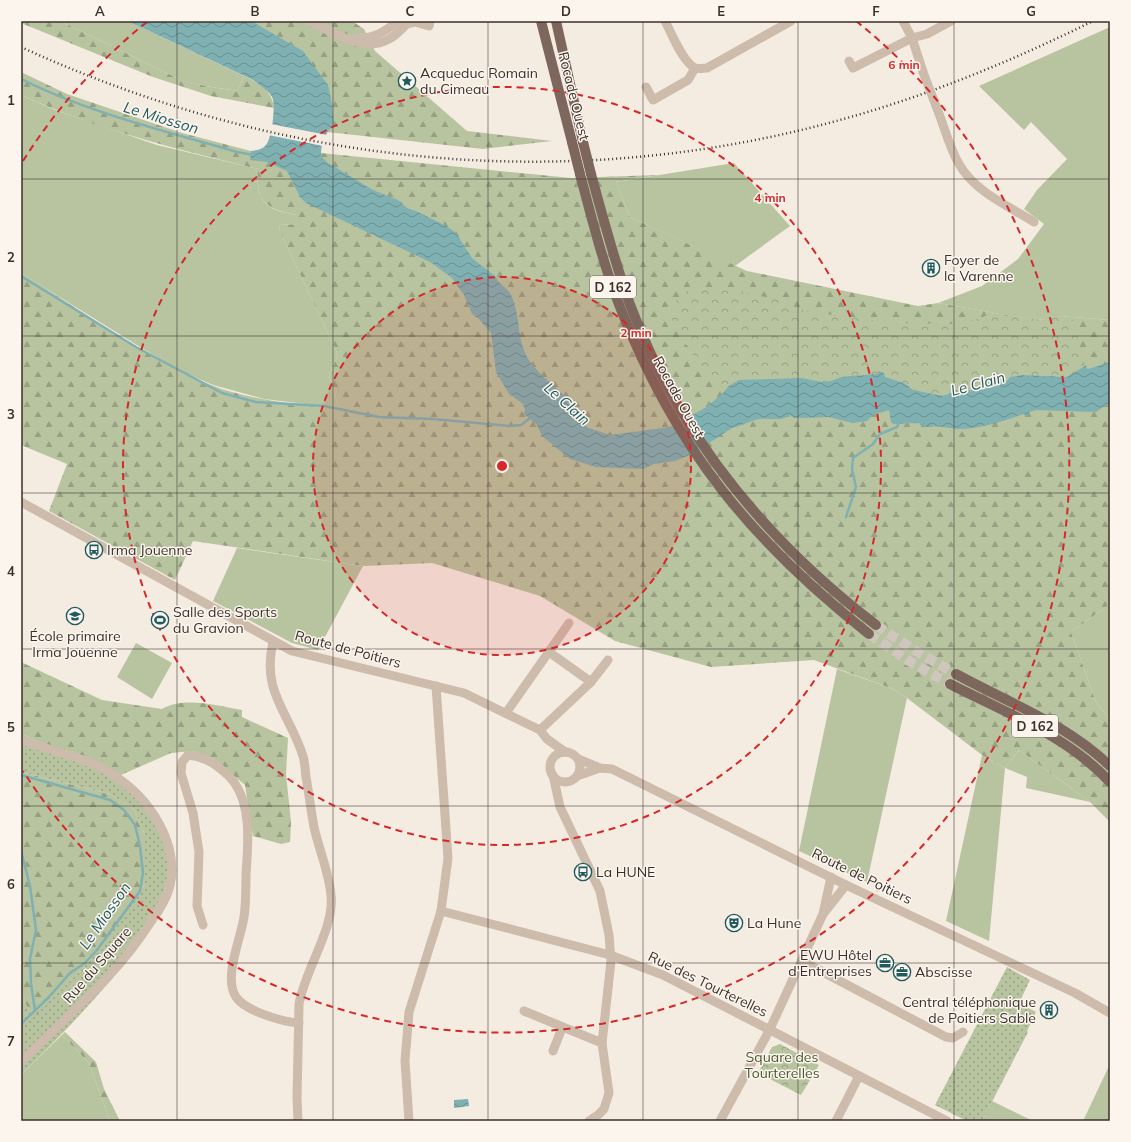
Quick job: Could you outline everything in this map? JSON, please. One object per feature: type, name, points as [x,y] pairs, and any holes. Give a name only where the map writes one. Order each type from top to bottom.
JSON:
[{"type":"main road","name":"Rocade Ouest","points":[[541,21],[580,174],[604,259],[620,307],[659,395],[697,457],[736,509],[800,576],[869,634]]},
{"type":"main road","name":"Rocade Ouest","points":[[556,21],[583,142],[614,255],[630,303],[668,389],[707,453],[745,502],[774,535],[808,570],[876,625]]},
{"type":"main road","name":"D 162","points":[[956,674],[1049,721],[1075,736],[1110,766]]},
{"type":"main road","name":"D 162","points":[[950,684],[1042,730],[1070,747],[1091,763],[1110,782]]},
{"type":"street","points":[[309,21],[342,37],[361,43],[378,43],[387,40],[404,22],[415,22],[429,26],[430,21]]},
{"type":"street","points":[[665,21],[686,61],[695,68],[707,68],[791,21]]},
{"type":"street","points":[[902,21],[912,38],[923,72],[956,158],[964,171],[988,194],[1034,222]]},
{"type":"street","points":[[849,61],[853,68],[912,38],[927,34],[950,21]]},
{"type":"street","points":[[646,87],[653,100],[688,80],[695,68]]},
{"type":"street","name":"Route de Poitiers","points":[[21,502],[273,642],[292,651],[464,693],[506,712],[540,730],[547,739],[565,752]]},
{"type":"street","points":[[506,712],[569,623]]},
{"type":"street","points":[[273,642],[269,668],[273,688],[278,704],[303,756],[314,828],[331,894],[332,910],[302,989],[299,1004],[298,1121]]},
{"type":"street","points":[[549,652],[591,682]]},
{"type":"street","points":[[540,730],[591,682],[608,660]]},
{"type":"street","points":[[409,1121],[405,1061],[409,1012],[441,911],[446,878],[447,841],[436,686]]},
{"type":"street","name":"Route de Poitiers","points":[[547,739],[552,761]]},
{"type":"street","name":"Rue du Square","points":[[21,740],[91,764],[111,773],[132,789],[156,818],[169,854],[171,873],[168,891],[162,904],[127,956],[97,990],[21,1062]]},
{"type":"street","points":[[577,776],[581,767],[578,759],[571,753],[565,752],[555,756],[550,767],[560,807],[576,844],[600,891],[607,917],[611,961],[602,1043],[609,1090],[608,1100],[598,1115],[590,1121]]},
{"type":"street","points":[[203,925],[197,906],[199,852],[193,812],[181,773],[182,762],[188,755],[200,756],[219,767],[234,782],[242,798],[246,817],[248,840],[244,916],[232,971],[231,984],[236,997],[243,1004],[280,1021],[299,1023]]},
{"type":"street","name":"Route de Poitiers","points":[[578,759],[600,768],[612,769],[846,885],[1096,1004],[1110,1013]]},
{"type":"street","points":[[558,798],[568,782],[577,776],[600,768]]},
{"type":"street","points":[[553,775],[559,781],[568,782]]},
{"type":"street","points":[[720,1121],[769,1031],[802,961],[823,914],[831,877]]},
{"type":"street","points":[[823,914],[846,885]]},
{"type":"street","name":"Rue des Tourterelles","points":[[441,911],[610,955],[663,975],[769,1031],[947,1121]]},
{"type":"street","points":[[802,961],[946,1037],[953,1038],[963,1032]]},
{"type":"street","points":[[1096,1004],[1110,1008]]},
{"type":"street","points":[[524,1011],[562,1028],[602,1043]]},
{"type":"street","points":[[553,1051],[562,1028]]},
{"type":"street","points":[[836,1121],[859,1076]]},
{"type":"green space","points":[[21,21],[60,21],[179,79],[205,86],[238,91],[244,76],[260,84],[268,92],[271,96],[274,108],[211,96],[153,77],[21,23]]},
{"type":"green space","points":[[60,21],[128,21],[244,76],[238,91],[205,86],[181,80]]},
{"type":"green space","points":[[209,21],[352,21],[364,29],[375,51],[467,131],[552,141],[483,149],[327,132]]},
{"type":"green space","points":[[1110,27],[1110,320],[1061,316],[1044,320],[1017,317],[938,303],[982,286],[1018,259],[1044,224],[1024,209],[1037,190],[1067,159],[1031,122],[1024,130],[979,86]]},
{"type":"green space","points":[[21,72],[67,94],[182,133],[251,151],[309,156],[321,153],[571,178],[658,175],[616,182],[630,217],[747,271],[918,306],[938,303],[1043,320],[1061,316],[1110,320],[1110,604],[1071,632],[1096,702],[1110,719],[1110,822],[1090,802],[1019,750],[1005,768],[982,755],[893,689],[814,660],[711,667],[615,641],[540,596],[432,563],[363,566],[193,541],[175,580],[49,511],[67,464],[21,445],[21,273],[114,333],[162,361],[186,374],[225,390],[291,404],[339,408],[329,375],[338,355],[279,229],[280,225],[297,224],[297,215],[278,210],[265,202],[261,197],[259,189],[258,169],[138,138],[79,119],[21,95]]},
{"type":"green space","points":[[21,95],[55,110],[157,145],[258,169],[259,190],[265,203],[278,211],[298,215],[297,224],[280,225],[279,229],[338,355],[329,375],[339,408],[264,399],[213,385],[183,372],[140,347],[21,273]]},
{"type":"green space","points":[[734,163],[790,226],[735,266],[630,217],[616,182]]},
{"type":"green space","points":[[694,287],[720,287],[779,300],[805,311],[894,323],[960,324],[992,314],[1043,320],[1061,316],[1073,320],[1085,366],[1067,377],[1013,376],[1006,382],[989,388],[974,391],[962,389],[943,396],[913,390],[904,383],[873,374],[841,377],[831,381],[822,382],[801,378],[739,380],[729,386],[703,380],[699,367],[672,320],[672,309],[679,298]]},
{"type":"green space","points":[[237,548],[363,566],[318,650],[292,643],[213,601]]},
{"type":"green space","points":[[1110,604],[1110,719],[1096,702],[1071,632]]},
{"type":"green space","points":[[136,643],[172,663],[152,699],[117,677]]},
{"type":"green space","points":[[21,662],[102,700],[162,709],[180,703],[201,703],[242,710],[242,717],[288,738],[286,774],[291,822],[290,842],[281,844],[253,836],[245,785],[213,758],[193,751],[171,753],[121,775],[21,734]]},
{"type":"green space","points":[[837,669],[893,689],[907,698],[867,882],[799,851]]},
{"type":"green space","points":[[21,734],[115,772],[135,786],[147,798],[166,826],[172,842],[176,875],[173,891],[167,905],[155,924],[84,1011],[21,1075],[21,995],[33,1018],[86,965],[145,884],[145,835],[134,809],[110,794],[21,772]]},
{"type":"green space","points":[[1019,750],[1090,802],[1026,788],[1027,777],[1005,768]]},
{"type":"green space","points":[[982,755],[1005,768],[989,941],[946,921]]},
{"type":"green space","points":[[21,772],[110,794],[134,809],[145,835],[145,884],[86,965],[33,1019],[21,995]]},
{"type":"green space","points":[[1007,967],[1030,980],[1019,1003],[1036,1012],[1027,1031],[1028,1032],[982,1121],[967,1121],[935,1105]]},
{"type":"green space","points":[[65,1032],[96,1062],[104,1089],[120,1121],[110,1121],[89,1063],[62,1035]]},
{"type":"green space","points":[[62,1035],[89,1063],[110,1121],[21,1121],[21,1075]]},
{"type":"green space","name":"Square des Tourterelles","points":[[780,1044],[819,1065],[801,1095],[758,1073],[772,1047]]},
{"type":"green space","points":[[1110,1064],[1110,1121],[1083,1121]]},
{"type":"green space","points":[[992,1101],[1033,1121],[982,1121]]},
{"type":"water","name":"Le Clain","points":[[128,21],[251,21],[303,51],[328,85],[332,104],[334,124],[324,138],[321,156],[328,163],[373,190],[398,200],[407,208],[448,227],[456,233],[472,258],[495,276],[509,292],[516,311],[522,344],[529,360],[543,377],[576,408],[586,427],[610,435],[670,427],[705,408],[729,386],[739,380],[801,378],[822,382],[831,381],[841,377],[877,374],[879,371],[884,373],[885,377],[904,383],[913,390],[943,396],[962,389],[974,391],[989,388],[997,384],[998,381],[1006,382],[1010,377],[1022,375],[1067,377],[1085,366],[1088,369],[1110,362],[1110,405],[1106,405],[1096,412],[1036,410],[1030,412],[1026,417],[1024,414],[1000,422],[967,429],[936,426],[922,427],[919,423],[893,424],[891,422],[889,410],[873,415],[867,421],[853,423],[828,417],[794,418],[790,415],[779,419],[759,419],[732,428],[692,454],[675,461],[654,464],[643,469],[596,467],[570,459],[542,436],[537,425],[524,414],[525,409],[522,403],[509,394],[496,372],[491,333],[478,318],[472,314],[464,295],[452,278],[430,262],[306,203],[300,197],[287,171],[267,162],[250,160],[251,151],[263,148],[270,136],[274,106],[272,97],[268,92],[253,80]]},
{"type":"water","points":[[468,1099],[469,1106],[454,1108],[454,1100]]},
{"type":"pier","points":[[271,124],[327,135],[323,146],[268,135]]},
{"type":"waterway","name":"Le Miosson","points":[[21,79],[100,112],[237,152],[254,155]]},
{"type":"waterway","points":[[21,276],[136,347],[222,393],[256,402],[324,406],[379,417],[433,419],[511,426],[521,425],[530,418]]},
{"type":"waterway","points":[[846,517],[856,487],[852,469],[853,458],[873,444],[880,434],[897,427],[899,422]]},
{"type":"waterway","name":"Le Miosson","points":[[21,775],[110,800],[124,810],[135,825],[140,846],[143,873],[140,891],[97,950],[85,963],[70,973],[49,997],[21,1024]]},
{"type":"waterway","points":[[21,851],[30,886],[36,930],[30,959],[31,984],[35,1010]]},
{"type":"tunnel","points":[[876,625],[914,650],[956,674]]},
{"type":"tunnel","points":[[869,634],[909,661],[950,684]]},
{"type":"railway","points":[[21,47],[121,88],[223,120],[327,143],[432,157],[537,162],[643,156],[749,141],[854,116],[885,107],[976,74],[1093,21]]},
{"type":"place","name":"Acqueduc Romain du Cimeau","points":[[407,81]]},
{"type":"place","name":"Foyer de la Varenne","points":[[931,268]]},
{"type":"place","name":"Irma Jouenne","points":[[94,550]]},
{"type":"place","name":"École primaire Irma Jouenne","points":[[75,616]]},
{"type":"place","name":"Salle des Sports du Gravion","points":[[160,620]]},
{"type":"place","name":"La HUNE","points":[[583,872]]},
{"type":"place","name":"La Hune","points":[[734,923]]},
{"type":"place","name":"EWU Hôtel d'Entreprises","points":[[885,963]]},
{"type":"place","name":"Abscisse","points":[[902,972]]},
{"type":"place","name":"Central téléphonique de Poitiers Sable","points":[[1049,1010]]}]
